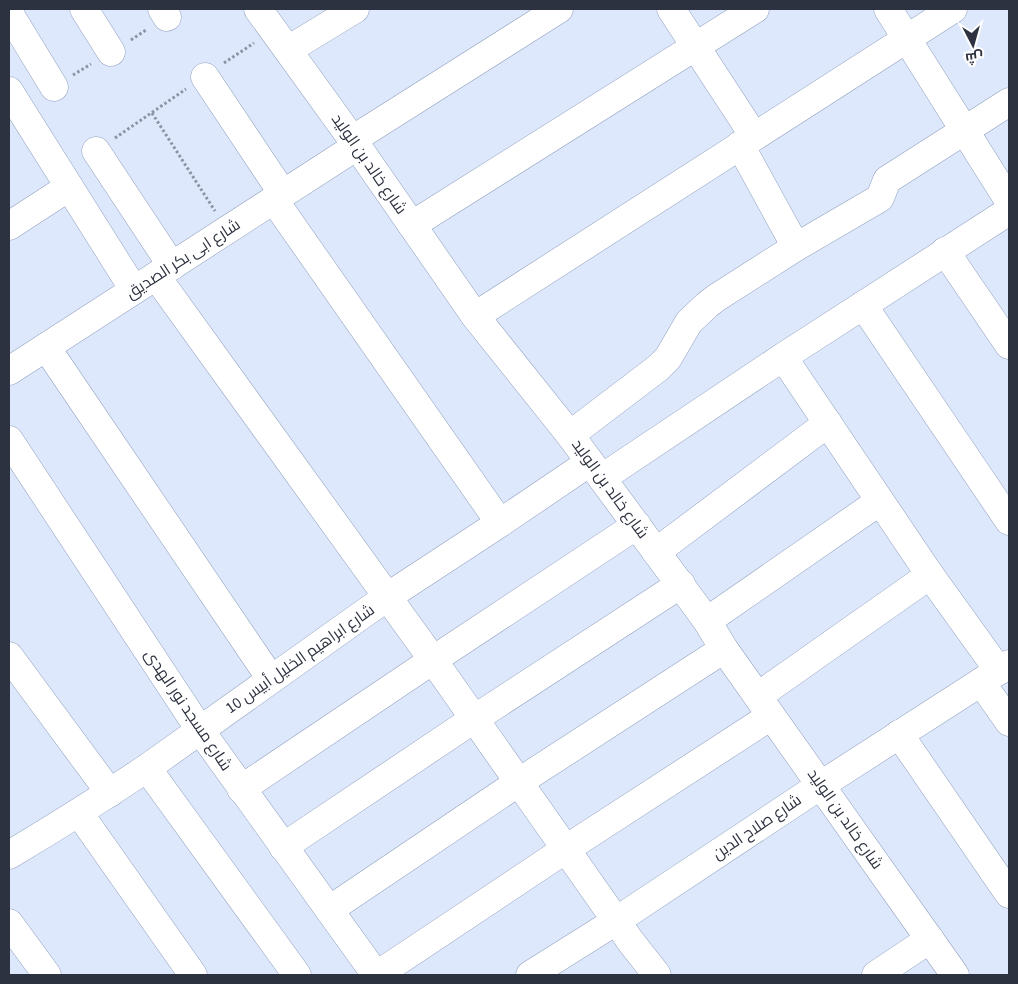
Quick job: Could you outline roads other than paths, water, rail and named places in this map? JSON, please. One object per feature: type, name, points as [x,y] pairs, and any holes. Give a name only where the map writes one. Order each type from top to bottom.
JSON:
[{"type":"street","points":[[84,9],[111,52]]},
{"type":"street","points":[[273,30],[355,9]]},
{"type":"street","name":"شارع ابى بكر الصديق","points":[[9,371],[279,197],[355,143],[559,9]]},
{"type":"street","points":[[671,9],[695,46],[747,141],[796,247]]},
{"type":"street","points":[[412,225],[755,9]]},
{"type":"street","points":[[888,9],[1009,201]]},
{"type":"street","points":[[475,316],[953,9]]},
{"type":"street","points":[[9,13],[54,88]]},
{"type":"street","name":"شارع خالد بن الوليد","points":[[273,30],[355,143],[475,316],[570,434],[681,584],[724,649],[955,975]]},
{"type":"street","points":[[205,77],[279,197],[500,523]]},
{"type":"street","points":[[10,96],[69,187],[154,277],[387,597],[656,975]]},
{"type":"street","points":[[570,434],[658,368],[672,352],[689,322],[706,305],[796,247],[880,198],[887,180],[1009,102]]},
{"type":"street","points":[[96,151],[154,277]]},
{"type":"street","points":[[9,226],[69,187]]},
{"type":"street","name":"شارع ابراهيم الخليل أبيس 10","points":[[9,855],[79,814],[148,768],[387,597],[500,523],[596,470],[783,357],[1009,211]]},
{"type":"street","points":[[945,251],[1009,345]]},
{"type":"street","points":[[863,305],[1009,521]]},
{"type":"street","points":[[46,347],[271,679]]},
{"type":"street","points":[[783,357],[996,672],[1009,722]]},
{"type":"street","points":[[656,552],[828,423]]},
{"type":"street","name":"شارع مسجد نور الهدى","points":[[9,440],[200,730],[376,975]]},
{"type":"street","points":[[707,621],[880,501]]},
{"type":"street","points":[[241,789],[637,525]]},
{"type":"street","points":[[376,975],[566,849],[765,706],[930,575]]},
{"type":"street","points":[[284,847],[474,719],[681,584]]},
{"type":"street","points":[[329,910],[519,782],[724,649]]},
{"type":"street","points":[[9,656],[110,793]]},
{"type":"street","name":"شارع صلاح الدين","points":[[530,975],[616,921],[996,672]]},
{"type":"street","points":[[899,734],[1009,894]]},
{"type":"street","points":[[148,768],[297,975]]},
{"type":"street","points":[[79,814],[193,975]]},
{"type":"street","points":[[9,923],[47,975]]},
{"type":"street","points":[[876,975],[930,939]]}]
